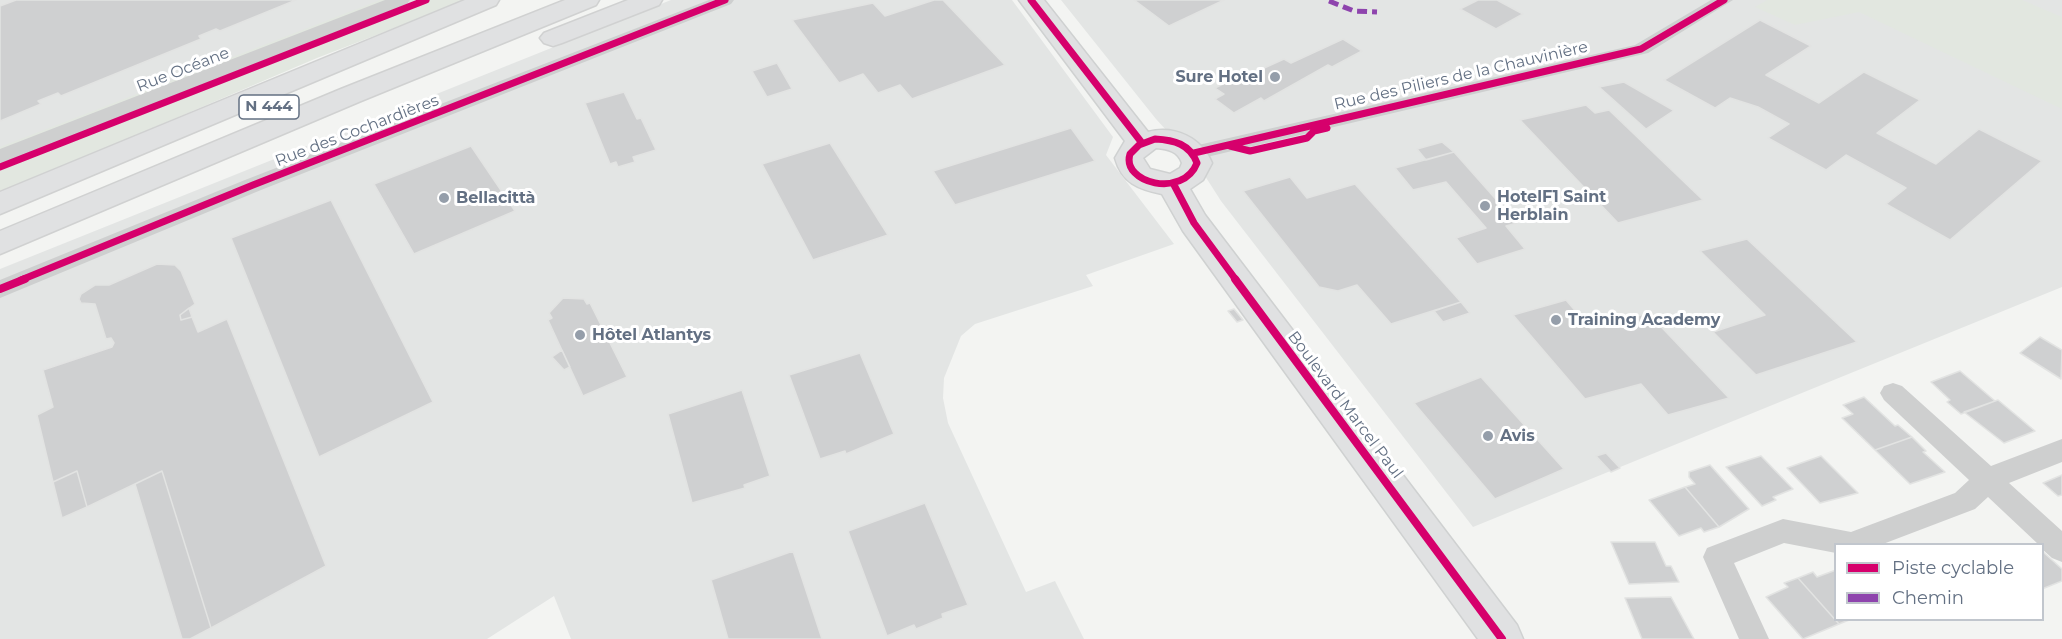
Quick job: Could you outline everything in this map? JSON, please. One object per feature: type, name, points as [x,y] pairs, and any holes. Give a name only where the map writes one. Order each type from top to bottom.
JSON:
[{"type":"main road","points":[[0,204],[384,40],[487,0]]},
{"type":"main road","name":"N 444","points":[[0,218],[540,0]]},
{"type":"main road","name":"N 444","points":[[0,243],[586,0]]},
{"type":"main road","points":[[146,181],[164,185],[271,141],[650,0]]},
{"type":"main road","points":[[1031,0],[1142,143]]},
{"type":"main road","points":[[1155,139],[1170,140],[1184,145],[1194,153],[1197,163],[1194,172],[1185,179],[1173,183],[1151,182],[1134,172],[1129,158],[1132,150],[1142,143],[1155,139]]},
{"type":"main road","name":"Boulevard Marcel Paul","points":[[1173,183],[1177,195],[1194,223],[1502,639]]},
{"type":"street","name":"Rue Océane","points":[[0,141],[366,0]]},
{"type":"street","name":"Rue Océane","points":[[0,157],[401,0]]},
{"type":"street","name":"Rue des Cochardières","points":[[0,289],[253,185],[725,0]]},
{"type":"street","name":"Rue des Piliers de la Chauvinière","points":[[1194,153],[1641,49],[1724,0]]},
{"type":"street","points":[[1893,393],[2062,549]]},
{"type":"street","points":[[1854,543],[1965,501],[1989,480],[2062,450]]},
{"type":"street","points":[[1754,639],[1717,557],[1783,531],[1846,543]]},
{"type":"shaded area","points":[[0,0],[419,0],[0,163]]},
{"type":"shaded area","points":[[380,0],[391,0],[0,152],[0,147]]},
{"type":"shaded area","points":[[419,0],[467,0],[317,58],[0,193],[0,163]]},
{"type":"shaded area","points":[[671,0],[1012,0],[1113,137],[1106,155],[1174,244],[1086,275],[1093,286],[975,324],[961,336],[944,378],[943,398],[948,423],[1026,592],[1055,581],[1084,639],[571,639],[554,596],[487,639],[0,639],[0,269]]},
{"type":"shaded area","points":[[1061,0],[2062,0],[2062,287],[1473,527],[1221,201],[1198,165],[1156,119]]},
{"type":"shaded area","points":[[1767,0],[2022,0],[2062,17],[2062,109],[1859,12],[1795,25],[1755,7]]},
{"type":"building","points":[[16,0],[296,0],[220,31],[216,29],[199,36],[201,39],[61,96],[58,93],[38,101],[41,104],[0,121],[0,6]]},
{"type":"building","points":[[934,0],[943,0],[1005,65],[912,99],[900,85],[878,93],[863,74],[839,83],[792,20],[873,3],[885,16]]},
{"type":"building","points":[[1134,0],[1224,0],[1169,26]]},
{"type":"building","points":[[1478,0],[1497,0],[1523,14],[1496,29],[1460,9]]},
{"type":"building","points":[[1760,20],[1811,46],[1766,75],[1819,103],[1864,72],[1920,100],[1877,133],[1936,164],[1979,129],[2042,161],[1950,240],[1886,204],[1906,188],[1846,155],[1826,170],[1768,138],[1789,124],[1758,107],[1730,98],[1715,108],[1664,80]]},
{"type":"building","name":"Sure Hotel","points":[[1343,39],[1362,51],[1332,67],[1328,65],[1264,101],[1261,98],[1234,113],[1215,99],[1224,94],[1215,88],[1239,76],[1242,78],[1284,59],[1291,63]]},
{"type":"building","points":[[777,63],[792,89],[767,97],[752,71]]},
{"type":"building","points":[[1624,82],[1673,111],[1646,129],[1599,87]]},
{"type":"building","points":[[624,92],[637,119],[641,118],[656,150],[633,157],[635,162],[618,167],[616,162],[610,164],[585,103]]},
{"type":"building","points":[[1586,105],[1595,113],[1609,110],[1703,200],[1618,223],[1520,120]]},
{"type":"building","points":[[1071,128],[1095,161],[955,205],[933,171]]},
{"type":"building","points":[[1442,142],[1454,152],[1426,160],[1417,149]]},
{"type":"building","points":[[830,143],[888,235],[813,260],[762,164]]},
{"type":"building","name":"Bellacittà","points":[[471,146],[515,211],[414,254],[374,184]]},
{"type":"building","name":"HotelF1 Saint Herblain","points":[[1454,152],[1517,223],[1506,226],[1525,249],[1477,264],[1456,238],[1486,228],[1446,182],[1413,190],[1395,168]]},
{"type":"building","points":[[1290,177],[1307,198],[1355,184],[1461,302],[1391,324],[1357,285],[1338,291],[1319,287],[1243,191]]},
{"type":"building","points":[[331,200],[433,402],[319,457],[231,238]]},
{"type":"building","points":[[1747,239],[1857,342],[1756,375],[1713,332],[1765,315],[1700,251]]},
{"type":"building","points":[[157,264],[175,265],[181,271],[195,304],[180,315],[181,320],[192,317],[198,332],[227,319],[326,566],[211,628],[162,471],[87,507],[77,471],[53,482],[37,415],[53,407],[43,370],[112,347],[114,343],[111,338],[106,339],[95,304],[81,303],[79,299],[81,294],[95,285],[109,285]]},
{"type":"building","name":"Hôtel Atlantys","points":[[563,298],[584,299],[587,304],[590,303],[627,377],[583,396],[548,320],[552,318],[549,313]]},
{"type":"building","points":[[1566,300],[1591,329],[1648,313],[1729,398],[1668,415],[1641,384],[1585,399],[1513,315]]},
{"type":"building","points":[[1461,302],[1470,313],[1443,322],[1434,311]]},
{"type":"building","points":[[189,308],[192,317],[181,320],[180,315]]},
{"type":"building","points":[[1234,309],[1243,320],[1237,322],[1228,311]]},
{"type":"building","points":[[2040,337],[2062,350],[2061,379],[2020,353]]},
{"type":"building","points":[[562,350],[570,367],[564,370],[552,357]]},
{"type":"building","points":[[860,353],[894,434],[846,454],[845,451],[820,459],[789,375]]},
{"type":"building","points":[[1960,371],[1995,401],[1961,414],[1947,402],[1950,400],[1931,382]]},
{"type":"building","name":"Avis","points":[[1481,377],[1564,469],[1495,499],[1414,403]]},
{"type":"building","points":[[742,390],[770,476],[744,485],[745,488],[692,503],[668,414]]},
{"type":"building","points":[[1864,397],[1895,426],[1898,425],[1912,437],[1875,450],[1842,418],[1853,414],[1843,405]]},
{"type":"building","points":[[1998,400],[2035,431],[2004,443],[1964,412]]},
{"type":"building","points":[[1912,437],[1926,451],[1923,452],[1945,472],[1910,484],[1875,450]]},
{"type":"building","points":[[1606,453],[1620,468],[1611,472],[1596,456]]},
{"type":"building","points":[[1761,456],[1793,489],[1773,497],[1776,500],[1762,506],[1726,467]]},
{"type":"building","points":[[1821,456],[1858,493],[1820,503],[1787,468]]},
{"type":"building","points":[[1710,465],[1749,509],[1719,527],[1685,487],[1695,484],[1689,477],[1689,472]]},
{"type":"building","points":[[77,471],[87,507],[62,518],[53,482]]},
{"type":"building","points":[[162,471],[211,628],[190,639],[182,639],[135,484]]},
{"type":"building","points":[[2062,475],[2062,495],[2058,496],[2043,483]]},
{"type":"building","points":[[1685,487],[1719,527],[1704,532],[1701,528],[1679,536],[1649,500]]},
{"type":"building","points":[[925,503],[968,605],[942,614],[943,618],[916,629],[914,625],[887,636],[848,531]]},
{"type":"building","points":[[1611,542],[1655,542],[1666,566],[1671,566],[1679,582],[1629,584]]},
{"type":"building","points":[[793,551],[822,639],[728,639],[711,580]]},
{"type":"building","points":[[2044,553],[2062,569],[2062,581],[2044,588]]},
{"type":"building","points":[[1834,571],[1834,618],[1798,578],[1813,572],[1817,577]]},
{"type":"building","points":[[1798,578],[1839,624],[1803,639],[1766,597],[1788,587],[1784,583]]},
{"type":"building","points":[[1671,597],[1694,639],[1642,639],[1625,598]]},
{"type":"marked path","points":[[1329,1],[1354,11],[1377,12]]},
{"type":"cycle path","points":[[0,167],[426,0]]},
{"type":"cycle path","points":[[0,289],[253,185],[725,0]]},
{"type":"cycle path","points":[[1031,0],[1142,143]]},
{"type":"cycle path","points":[[1194,153],[1641,49],[1724,0]]},
{"type":"cycle path","points":[[1230,146],[1250,151],[1307,138],[1314,131],[1327,128]]},
{"type":"cycle path","points":[[1155,139],[1175,141],[1191,151],[1197,163],[1193,173],[1185,180],[1174,184],[1150,182],[1140,176],[1132,168],[1130,154],[1139,145],[1155,139]]},
{"type":"cycle path","points":[[1173,183],[1177,195],[1194,223],[1502,639]]},
{"type":"place","name":"Sure Hotel","points":[[1275,77]]},
{"type":"place","name":"Bellacittà","points":[[444,198]]},
{"type":"place","name":"HotelF1 Saint Herblain","points":[[1485,206]]},
{"type":"place","name":"Training Academy","points":[[1556,320]]},
{"type":"place","name":"Hôtel Atlantys","points":[[580,335]]},
{"type":"place","name":"Avis","points":[[1488,436]]}]
